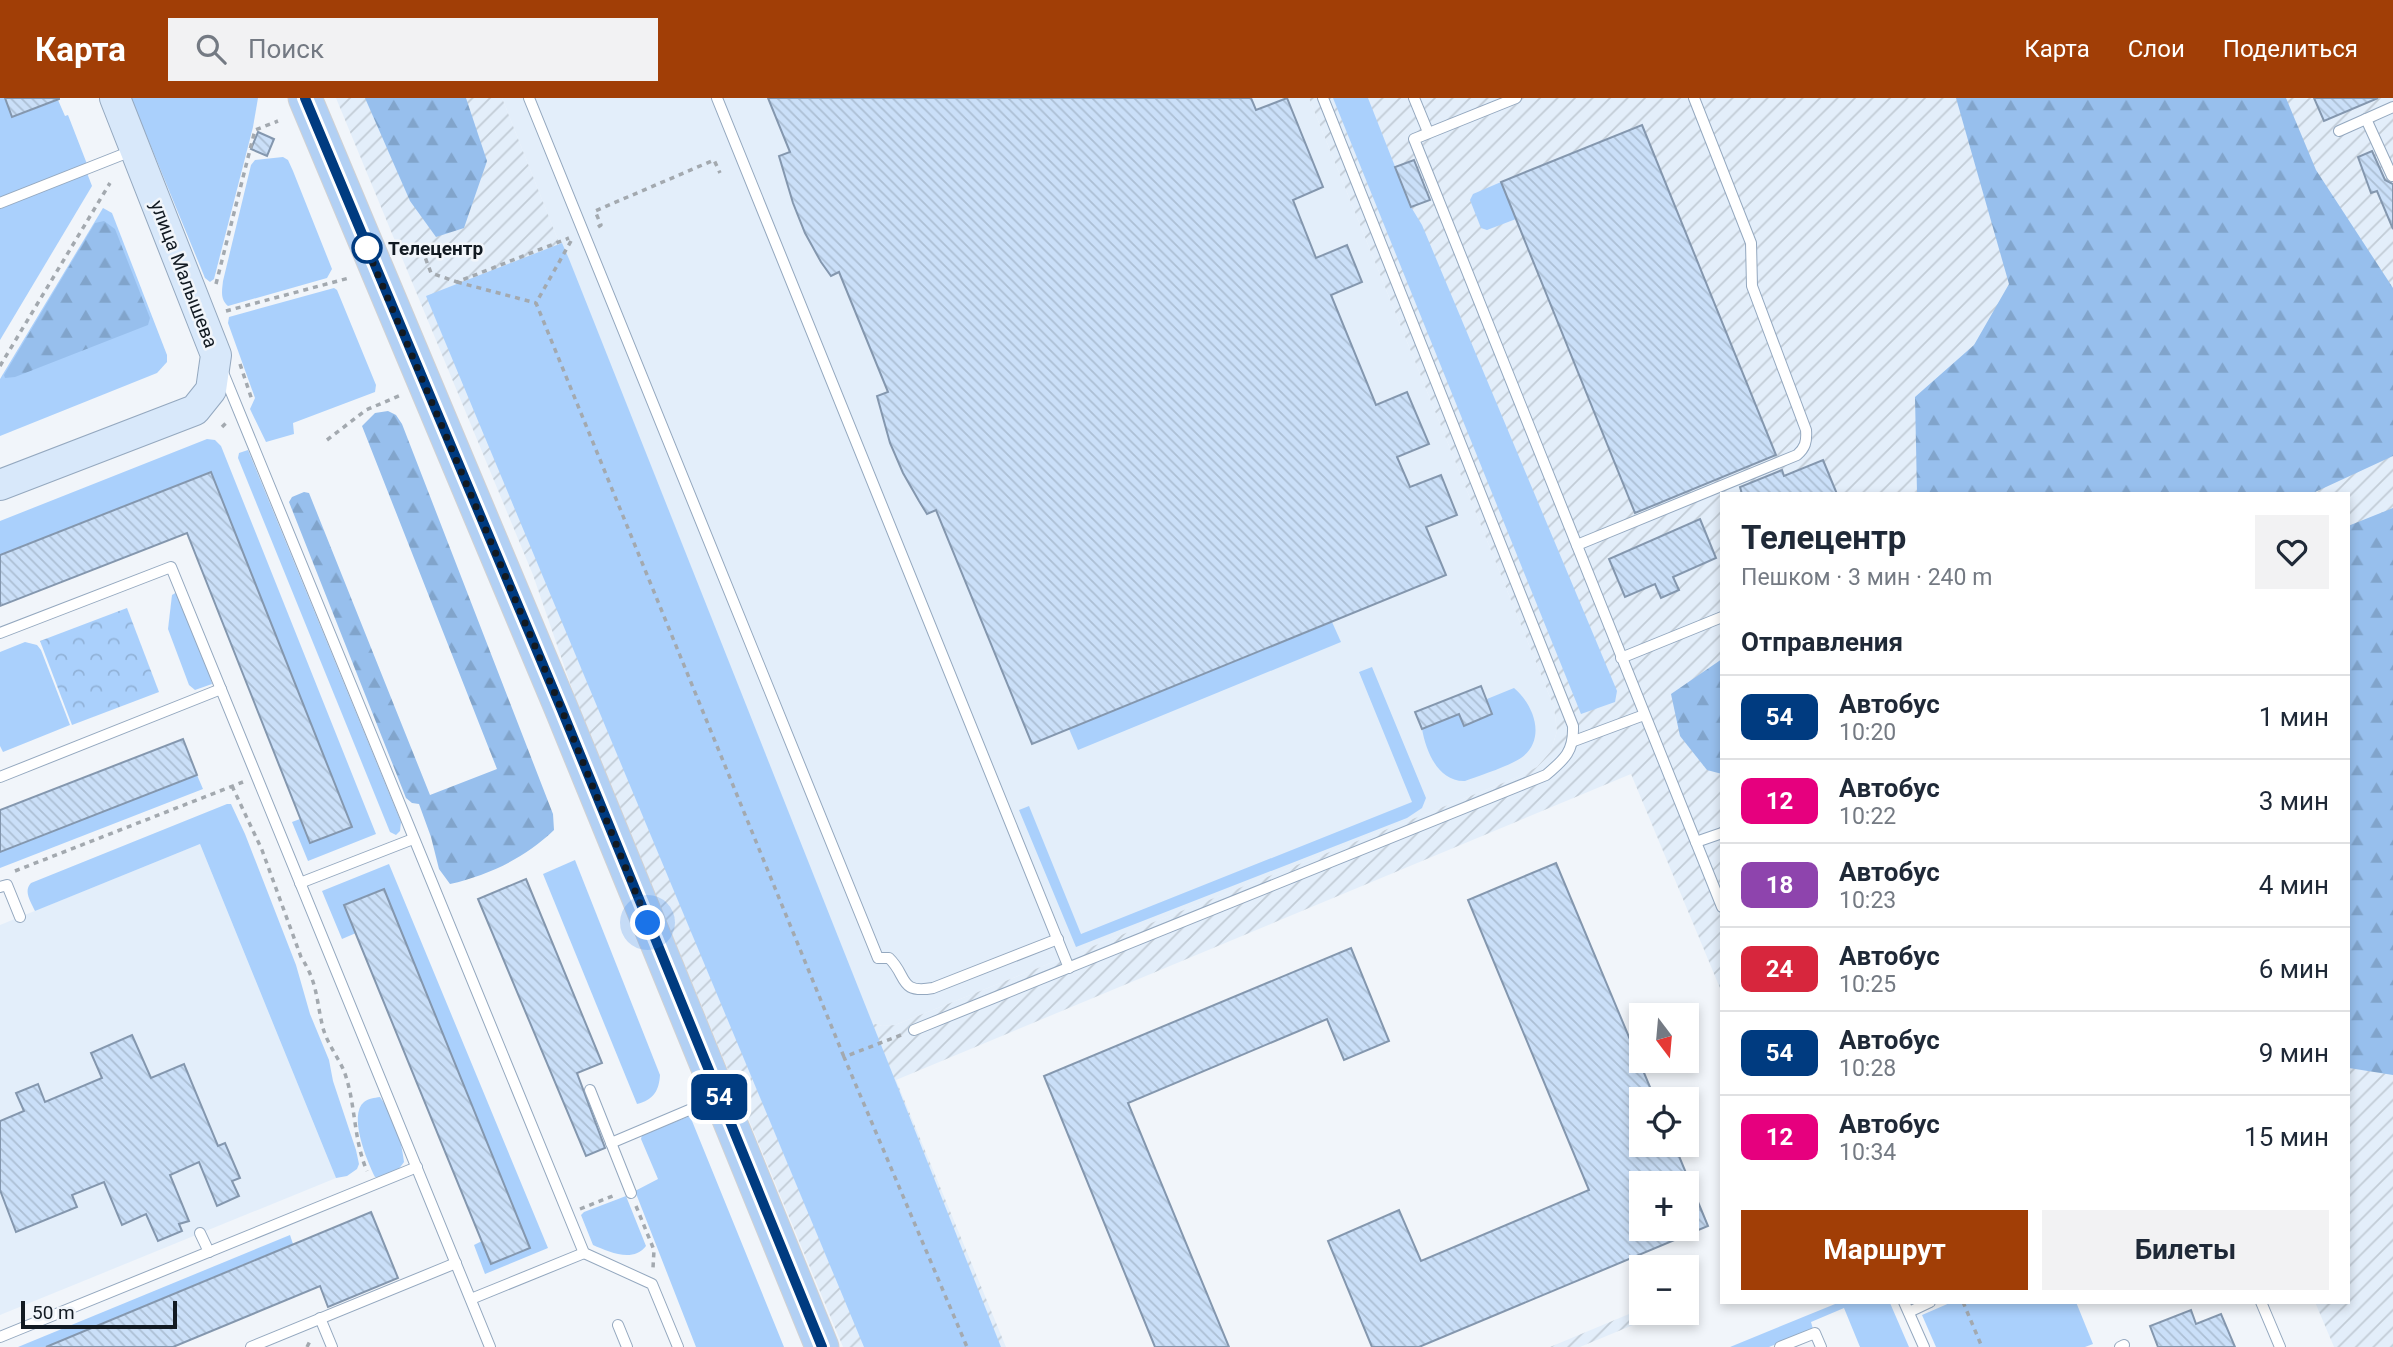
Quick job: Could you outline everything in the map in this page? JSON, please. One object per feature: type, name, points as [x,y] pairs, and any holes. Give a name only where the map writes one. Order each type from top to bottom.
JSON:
[{"type":"main road","points":[[305,98],[561,708],[822,1347]]},
{"type":"street","name":"улица Малышева","points":[[0,485],[195,410],[211,390],[228,358],[115,98]]},
{"type":"lane","points":[[530,98],[878,958],[889,958],[904,983],[919,990],[933,988],[1058,939]]},
{"type":"lane","points":[[717,98],[1069,968]]},
{"type":"lane","points":[[914,1030],[1546,775],[1564,760],[1573,741],[1573,726],[1323,98]]},
{"type":"lane","points":[[1414,98],[1428,132]]},
{"type":"lane","points":[[1516,98],[1414,139],[1720,902]]},
{"type":"lane","points":[[1577,545],[1797,455],[1804,449],[1807,439],[1806,430],[1752,286],[1751,243],[1693,98]]},
{"type":"lane","points":[[2339,131],[2393,107]]},
{"type":"lane","points":[[2366,119],[2392,176]]},
{"type":"lane","points":[[0,203],[135,149]]},
{"type":"lane","points":[[228,358],[239,411],[584,1253],[652,1284],[678,1347]]},
{"type":"lane","points":[[0,633],[171,566],[490,1347]]},
{"type":"lane","points":[[1621,658],[1720,618]]},
{"type":"lane","points":[[0,777],[221,689]]},
{"type":"lane","points":[[1573,741],[1644,715]]},
{"type":"lane","points":[[1696,842],[1720,834]]},
{"type":"lane","points":[[300,883],[413,839]]},
{"type":"lane","points":[[0,887],[7,885],[20,917]]},
{"type":"lane","points":[[590,1090],[631,1191]]},
{"type":"lane","points":[[611,1143],[719,1098]]},
{"type":"lane","points":[[0,1337],[417,1167]]},
{"type":"lane","points":[[200,1233],[209,1252]]},
{"type":"lane","points":[[471,1298],[584,1253]]},
{"type":"lane","points":[[251,1347],[456,1263]]},
{"type":"lane","points":[[2262,1304],[2280,1347]]},
{"type":"lane","points":[[1906,1307],[1924,1347]]},
{"type":"lane","points":[[320,1318],[332,1347]]},
{"type":"lane","points":[[618,1325],[627,1347]]},
{"type":"lane","points":[[1780,1347],[1815,1333],[1821,1347]]},
{"type":"path","points":[[216,294],[216,284],[255,130],[278,121]]},
{"type":"path","points":[[598,227],[601,225],[595,211],[715,160],[720,173]]},
{"type":"path","points":[[0,366],[110,183]]},
{"type":"path","points":[[457,282],[574,236],[536,303]]},
{"type":"path","points":[[422,249],[430,273],[536,303]]},
{"type":"path","points":[[221,312],[349,278]]},
{"type":"path","points":[[536,303],[844,1057],[967,1347]]},
{"type":"path","points":[[222,426],[253,399],[228,358]]},
{"type":"path","points":[[327,440],[366,410],[401,395]]},
{"type":"path","points":[[10,873],[256,776]]},
{"type":"path","points":[[232,786],[262,850],[301,957],[310,970],[317,991],[324,1033],[345,1072],[361,1158],[373,1185]]},
{"type":"path","points":[[844,1057],[914,1030]]},
{"type":"path","points":[[568,1213],[631,1191],[654,1251],[652,1284]]},
{"type":"path","points":[[1965,1304],[1982,1347]]},
{"type":"shaded area","points":[[336,98],[502,98],[863,1013],[872,1023],[882,1026],[895,1025],[1518,777],[1537,767],[1551,751],[1557,731],[1554,707],[1309,98],[2393,98],[2393,1347],[2334,1347],[2316,1304],[2350,1304],[2350,492],[1720,492],[1720,988],[1631,774],[896,1080],[1006,1347],[843,1347],[581,715],[533,575]]},
{"type":"shaded area","points":[[502,98],[1309,98],[1554,707],[1557,731],[1551,751],[1537,767],[1518,777],[895,1025],[882,1026],[872,1023],[863,1014]]},
{"type":"shaded area","points":[[200,844],[336,1178],[0,1315],[0,925]]},
{"type":"shaded area","points":[[1629,1314],[1629,1325],[1633,1325],[1580,1347],[1550,1347]]},
{"type":"green space","points":[[0,98],[5,98],[13,117],[58,100],[65,116],[68,115],[87,164],[0,198]]},
{"type":"green space","points":[[131,98],[258,98],[214,279],[210,282],[205,278]]},
{"type":"green space","points":[[365,98],[466,98],[487,161],[464,228],[436,237],[410,201]]},
{"type":"green space","points":[[1333,98],[1368,98],[1411,207],[1422,225],[1617,691],[1615,702],[1581,714]]},
{"type":"green space","points":[[1956,98],[2286,98],[2316,170],[2393,288],[2393,456],[2315,492],[1917,492],[1915,397],[1974,345],[2009,284]]},
{"type":"green space","points":[[283,157],[288,160],[293,171],[332,269],[327,278],[228,306],[223,298],[223,281],[251,165],[255,160]]},
{"type":"green space","points":[[87,173],[92,186],[0,340],[0,209]]},
{"type":"green space","points":[[1501,182],[1516,219],[1487,230],[1481,228],[1470,200],[1473,194]]},
{"type":"green space","points":[[103,208],[112,213],[167,355],[167,362],[157,373],[0,436],[0,379]]},
{"type":"green space","points":[[104,221],[115,229],[150,318],[148,325],[15,377],[5,378],[4,375],[95,223]]},
{"type":"green space","points":[[562,243],[1001,1347],[864,1347],[426,296]]},
{"type":"green space","points":[[334,288],[376,385],[375,392],[293,423],[294,434],[266,442],[250,409],[255,398],[228,323],[229,317]]},
{"type":"green space","points":[[388,411],[396,415],[402,424],[553,814],[554,830],[531,849],[479,876],[450,884],[439,869],[419,804],[406,798],[289,502],[292,497],[304,492],[309,493],[430,795],[497,769],[362,426],[375,413]]},
{"type":"green space","points":[[207,439],[215,440],[221,446],[376,834],[308,861],[292,822],[300,819],[311,843],[352,826],[211,473],[0,555],[0,521]]},
{"type":"green space","points":[[248,450],[401,822],[400,831],[396,835],[390,832],[238,458],[239,453]]},
{"type":"green space","points":[[2393,508],[2393,1075],[2350,1068],[2350,525]]},
{"type":"green space","points":[[177,592],[212,684],[195,690],[189,685],[168,629],[172,595]]},
{"type":"green space","points":[[127,608],[159,692],[72,725],[40,641]]},
{"type":"green space","points":[[1332,622],[1341,642],[1078,750],[1069,729]]},
{"type":"green space","points":[[25,642],[37,645],[41,650],[70,725],[3,752],[0,746],[0,652]]},
{"type":"green space","points":[[1720,660],[1720,773],[1707,770],[1680,736],[1671,694]]},
{"type":"green space","points":[[1372,667],[1426,798],[1422,808],[1407,818],[1076,947],[1019,810],[1029,806],[1081,934],[1412,802],[1359,672]]},
{"type":"green space","points":[[1514,688],[1527,703],[1535,722],[1534,741],[1529,750],[1509,765],[1465,781],[1447,776],[1430,755],[1422,729],[1459,714],[1464,725],[1492,714],[1487,699]]},
{"type":"green space","points":[[197,775],[203,789],[0,868],[0,852]]},
{"type":"green space","points":[[231,804],[245,834],[296,965],[310,1014],[329,1060],[359,1164],[357,1169],[347,1176],[336,1178],[200,844],[35,911],[28,897],[31,883]]},
{"type":"green space","points":[[575,860],[660,1075],[654,1094],[637,1104],[543,874]]},
{"type":"green space","points":[[389,864],[548,1248],[485,1274],[474,1245],[482,1241],[530,1247],[384,889],[345,905],[356,933],[342,939],[322,891]]},
{"type":"green space","points":[[380,1097],[396,1128],[404,1162],[392,1174],[375,1177],[360,1138],[358,1117],[364,1102]]},
{"type":"green space","points":[[690,1116],[784,1347],[696,1347],[635,1191],[658,1179],[641,1139],[642,1135]]},
{"type":"green space","points":[[626,1196],[646,1246],[641,1251],[628,1255],[613,1253],[593,1245],[581,1215]]},
{"type":"green space","points":[[290,1235],[293,1244],[45,1347],[18,1347]]},
{"type":"green space","points":[[1835,1304],[1890,1304],[1909,1347],[1860,1347],[1844,1308],[1811,1322],[1813,1329],[1769,1347],[1730,1347]]},
{"type":"green space","points":[[1947,1304],[2077,1304],[2093,1344],[2085,1347],[1936,1347],[1922,1315]]},
{"type":"building","points":[[5,98],[59,98],[59,99],[12,117]]},
{"type":"building","points":[[768,98],[1251,98],[1256,110],[1287,98],[1323,187],[1293,200],[1316,258],[1347,245],[1362,282],[1331,295],[1376,405],[1407,392],[1429,444],[1397,457],[1410,487],[1441,475],[1457,515],[1426,527],[1446,575],[1032,744],[936,510],[927,514],[903,473],[890,443],[877,396],[888,392],[839,272],[831,276],[805,233],[779,156],[790,152]]},
{"type":"building","points":[[2314,98],[2378,98],[2324,121]]},
{"type":"building","points":[[1642,125],[1776,455],[1635,513],[1501,182]]},
{"type":"building","points":[[258,132],[274,139],[267,156],[251,149]]},
{"type":"building","points":[[2372,151],[2385,180],[2393,184],[2393,229],[2377,191],[2371,193],[2358,157]]},
{"type":"building","points":[[1414,160],[1430,200],[1411,207],[1395,167]]},
{"type":"building","points":[[1823,460],[1836,492],[1741,492],[1740,487],[1782,470],[1784,476]]},
{"type":"building","points":[[211,472],[352,827],[310,843],[187,533],[0,606],[0,555]]},
{"type":"building","points":[[1700,519],[1716,558],[1673,577],[1679,590],[1661,598],[1655,584],[1625,597],[1609,559]]},
{"type":"building","points":[[1481,686],[1492,714],[1464,726],[1459,714],[1422,729],[1415,712]]},
{"type":"building","points":[[183,739],[197,775],[0,852],[0,810]]},
{"type":"building","points":[[1556,863],[1629,1037],[1629,1073],[1644,1073],[1650,1087],[1629,1087],[1629,1157],[1679,1157],[1685,1171],[1629,1171],[1629,1241],[1672,1241],[1639,1255],[1629,1255],[1629,1259],[1419,1347],[1372,1347],[1328,1241],[1399,1210],[1421,1261],[1589,1190],[1468,900]]},
{"type":"building","points":[[526,879],[602,1063],[577,1073],[605,1148],[586,1156],[478,899]]},
{"type":"building","points":[[384,889],[530,1248],[491,1264],[344,905]]},
{"type":"building","points":[[1351,948],[1389,1041],[1344,1060],[1327,1019],[1128,1103],[1229,1347],[1155,1347],[1044,1076]]},
{"type":"building","points":[[132,1035],[151,1078],[184,1064],[218,1146],[225,1143],[240,1178],[232,1181],[239,1196],[217,1206],[199,1162],[170,1175],[189,1221],[179,1224],[182,1231],[158,1241],[146,1214],[122,1225],[104,1182],[72,1195],[77,1207],[16,1232],[0,1190],[0,1121],[24,1111],[16,1093],[38,1084],[45,1102],[102,1078],[91,1053]]},
{"type":"building","points":[[1699,1204],[1708,1226],[1699,1230]]},
{"type":"building","points":[[371,1212],[398,1278],[328,1307],[320,1286],[173,1347],[46,1347]]},
{"type":"building","points":[[2191,1310],[2196,1324],[2221,1314],[2235,1347],[2158,1347],[2150,1326]]},
{"type":"bus line","name":"54","points":[[305,98],[561,708],[822,1347]]},
{"type":"place","name":"Телецентр","points":[[367,248]]},
{"type":"route","points":[[367,248],[365,244],[561,708],[648,923]]}]
